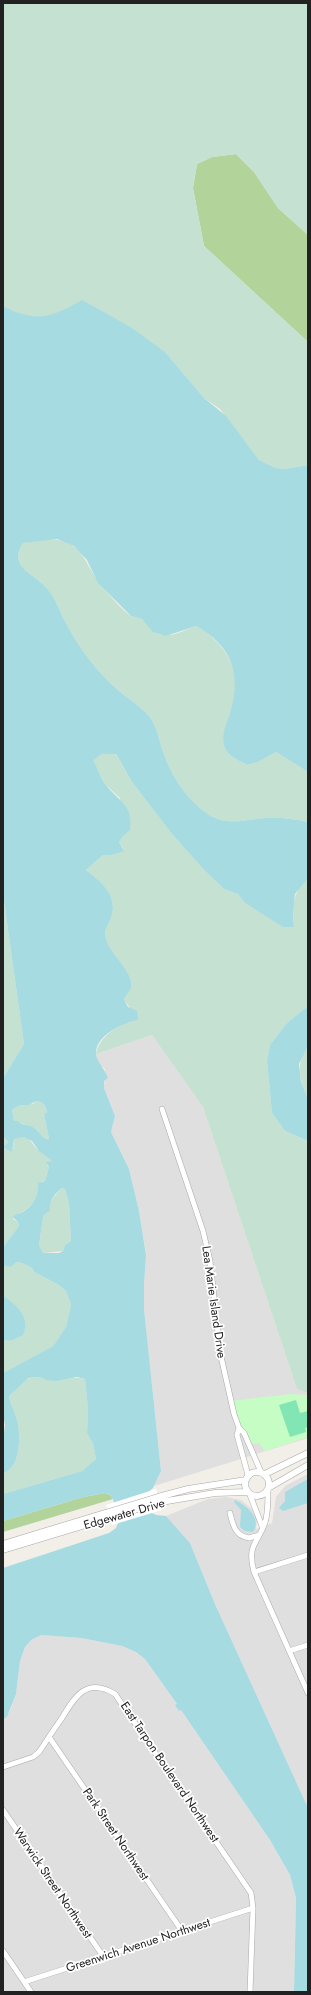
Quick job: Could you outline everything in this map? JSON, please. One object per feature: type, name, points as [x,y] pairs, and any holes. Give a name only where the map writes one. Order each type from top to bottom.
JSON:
[{"type":"street","name":"Lea Marie Island Drive","points":[[162,1109],[203,1231],[210,1261],[220,1352],[239,1428],[237,1435],[247,1478]]},
{"type":"street","name":"Lea Marie Island Drive","points":[[239,1428],[244,1432],[263,1473]]},
{"type":"street","points":[[262,1526],[245,1486],[247,1478],[254,1472],[263,1473],[308,1453]]},
{"type":"street","points":[[249,1493],[260,1496],[269,1488],[308,1465]]},
{"type":"street","points":[[263,1473],[269,1480],[266,1517],[251,1550],[251,1561],[254,1572],[308,1693]]},
{"type":"street","name":"Edgewater Drive","points":[[3,1550],[188,1489],[247,1478]]},
{"type":"street","name":"Edgewater Drive","points":[[159,1499],[215,1493],[249,1493]]},
{"type":"street","points":[[230,1513],[233,1526],[239,1535],[249,1538],[259,1535]]},
{"type":"street","name":"Edgewater Drive","points":[[3,1544],[105,1516]]},
{"type":"street","points":[[254,1572],[308,1555]]},
{"type":"street","points":[[289,1651],[308,1645]]},
{"type":"street","name":"East Tarpon Boulevard Northwest","points":[[3,1767],[34,1757],[79,1694],[93,1687],[101,1687],[115,1694],[248,1886],[253,1900],[250,1992]]},
{"type":"street","name":"Park Street Northwest","points":[[49,1736],[182,1931]]},
{"type":"street","name":"Warwick Street Northwest","points":[[3,1810],[103,1956]]},
{"type":"street","name":"Greenwich Avenue Northwest","points":[[24,1982],[253,1908]]},
{"type":"street","points":[[3,1951],[31,1992]]},
{"type":"shaded area","points":[[152,1035],[203,1107],[297,1389],[308,1393],[308,1438],[154,1486],[161,1471],[144,1309],[146,1254],[139,1211],[129,1169],[111,1132],[115,1116],[104,1088],[105,1069],[98,1063],[96,1054]]},
{"type":"shaded area","points":[[308,1474],[308,1808],[215,1604],[190,1543],[166,1516],[208,1499],[226,1497],[241,1500],[252,1509],[257,1520],[256,1529],[272,1523],[276,1497],[285,1486]]},
{"type":"shaded area","points":[[41,1635],[81,1638],[122,1646],[136,1652],[145,1659],[177,1704],[179,1711],[181,1710],[270,1840],[290,1875],[296,1898],[294,1992],[3,1992],[3,1719],[9,1713],[16,1694],[20,1661],[25,1647],[30,1640]]},
{"type":"green space","points":[[3,3],[308,3],[308,235],[278,208],[254,172],[236,154],[212,157],[197,164],[193,188],[204,246],[308,342],[308,465],[285,469],[276,468],[259,460],[220,409],[204,398],[166,353],[63,311],[48,316],[33,317],[18,313],[3,306]]},
{"type":"green space","points":[[236,154],[254,172],[278,208],[308,235],[308,342],[204,246],[193,188],[197,164],[212,157]]},
{"type":"green space","points":[[48,539],[70,544],[78,550],[98,582],[118,604],[131,616],[142,619],[156,633],[172,635],[196,626],[213,638],[227,655],[235,674],[235,699],[224,734],[225,749],[233,757],[247,765],[258,762],[276,752],[308,772],[308,822],[276,818],[236,821],[222,820],[208,814],[193,802],[171,771],[155,726],[150,717],[122,694],[95,667],[77,641],[49,591],[21,565],[18,559],[23,543]]},
{"type":"green space","points":[[115,753],[132,782],[172,834],[205,871],[224,889],[238,894],[244,902],[294,927],[293,913],[296,894],[308,878],[308,1006],[287,1023],[270,1045],[267,1061],[272,1113],[285,1131],[308,1141],[308,1393],[297,1389],[203,1107],[152,1035],[96,1054],[98,1047],[111,1031],[124,1024],[138,1020],[124,999],[131,989],[130,977],[108,944],[105,935],[113,908],[110,895],[102,884],[86,870],[103,855],[112,855],[124,850],[119,842],[124,835],[120,798],[106,785],[92,760],[102,754]]},
{"type":"green space","points":[[3,894],[24,1044],[3,1078]]},
{"type":"green space","points":[[308,1045],[308,1100],[301,1079],[300,1066],[301,1059]]},
{"type":"green space","points":[[36,1101],[44,1104],[46,1108],[47,1112],[44,1114],[49,1139],[44,1138],[33,1127],[14,1121],[12,1110],[20,1105],[33,1104]]},
{"type":"green space","points":[[3,1136],[9,1141],[13,1150],[14,1139],[20,1137],[27,1138],[36,1148],[52,1161],[47,1165],[49,1167],[45,1181],[42,1181],[33,1203],[13,1219],[18,1222],[19,1226],[3,1247]]},
{"type":"green space","points":[[62,1188],[65,1189],[69,1204],[71,1241],[65,1245],[63,1251],[43,1253],[39,1245],[43,1218],[44,1215],[49,1212],[49,1204]]},
{"type":"green space","points":[[16,1262],[32,1268],[34,1272],[59,1285],[66,1291],[71,1305],[66,1327],[53,1346],[3,1373],[3,1341],[7,1341],[15,1306],[3,1295],[3,1265],[13,1264]]},
{"type":"green space","points":[[40,1377],[51,1380],[73,1378],[85,1379],[88,1408],[87,1433],[93,1444],[96,1459],[82,1471],[3,1494],[3,1473],[9,1470],[13,1465],[19,1442],[17,1420],[9,1396],[24,1379]]},
{"type":"green space","points":[[291,1394],[308,1395],[308,1437],[265,1451],[259,1443],[251,1444],[239,1428],[231,1401]]},
{"type":"green space","points":[[296,1400],[300,1413],[308,1411],[308,1427],[305,1428],[306,1432],[290,1437],[279,1405]]},
{"type":"green space","points":[[105,1493],[110,1495],[113,1499],[3,1532],[3,1521],[83,1497]]},
{"type":"water","points":[[82,300],[132,328],[166,353],[204,398],[226,416],[259,460],[276,468],[285,469],[308,465],[308,772],[276,752],[258,762],[247,765],[233,757],[225,749],[223,738],[233,699],[235,686],[234,674],[231,662],[226,652],[208,634],[196,626],[166,636],[153,632],[142,619],[131,616],[98,583],[87,560],[74,546],[57,539],[23,543],[18,559],[25,570],[43,585],[52,595],[77,641],[95,667],[122,694],[150,717],[155,726],[171,771],[193,802],[208,814],[222,820],[236,821],[276,818],[308,822],[308,878],[295,894],[293,915],[294,927],[283,927],[244,902],[238,894],[224,889],[205,871],[172,834],[132,782],[116,754],[102,754],[93,760],[106,785],[124,804],[129,814],[130,821],[130,830],[119,842],[124,851],[112,855],[103,855],[86,870],[102,884],[110,895],[113,908],[105,935],[108,944],[130,977],[131,989],[124,999],[128,1007],[137,1011],[138,1020],[118,1027],[105,1035],[97,1047],[96,1056],[108,1078],[104,1081],[104,1088],[115,1116],[111,1132],[129,1169],[139,1211],[146,1255],[144,1309],[161,1471],[153,1488],[147,1493],[152,1513],[166,1516],[190,1543],[215,1604],[308,1808],[308,1992],[294,1992],[296,1898],[290,1875],[270,1840],[181,1710],[179,1711],[175,1705],[177,1704],[145,1659],[136,1652],[122,1646],[81,1638],[41,1635],[31,1640],[25,1647],[20,1661],[16,1694],[7,1717],[3,1719],[3,1568],[109,1533],[116,1528],[118,1523],[113,1499],[110,1495],[105,1493],[83,1497],[3,1521],[3,1494],[82,1471],[96,1459],[93,1444],[87,1433],[88,1409],[85,1379],[77,1377],[56,1381],[46,1380],[40,1377],[28,1378],[9,1396],[17,1420],[19,1442],[13,1465],[9,1470],[3,1473],[3,1440],[5,1425],[3,1414],[3,1373],[53,1346],[66,1327],[71,1305],[66,1291],[59,1285],[34,1272],[32,1268],[16,1262],[11,1267],[3,1265],[3,1247],[19,1226],[18,1222],[13,1217],[31,1206],[37,1195],[38,1183],[45,1181],[49,1167],[46,1162],[52,1161],[39,1151],[32,1141],[24,1137],[14,1139],[12,1152],[3,1147],[9,1142],[3,1136],[3,1078],[24,1044],[3,894],[3,306],[25,315],[44,316],[61,311]],"holes":[[[36,1101],[44,1104],[46,1108],[47,1112],[44,1114],[49,1139],[44,1138],[33,1127],[22,1124],[18,1121],[14,1121],[12,1110],[20,1105],[29,1105]],[[62,1188],[65,1189],[69,1204],[71,1241],[65,1245],[63,1251],[59,1253],[43,1253],[39,1245],[43,1218],[44,1215],[50,1211],[50,1204],[53,1198]]]},
{"type":"water","points":[[308,1006],[308,1045],[299,1064],[301,1081],[308,1100],[308,1141],[285,1131],[272,1113],[267,1061],[270,1045],[287,1023]]},
{"type":"water","points":[[3,1295],[21,1312],[24,1317],[25,1328],[23,1335],[12,1340],[3,1341]]},
{"type":"water","points":[[308,1479],[308,1503],[283,1511],[279,1508],[285,1501],[285,1492]]},
{"type":"water","points":[[235,1500],[252,1513],[256,1522],[253,1532],[245,1531],[240,1527],[241,1510],[234,1502]]},
{"type":"pier","points":[[156,1489],[162,1510],[112,1525],[106,1505]]}]
